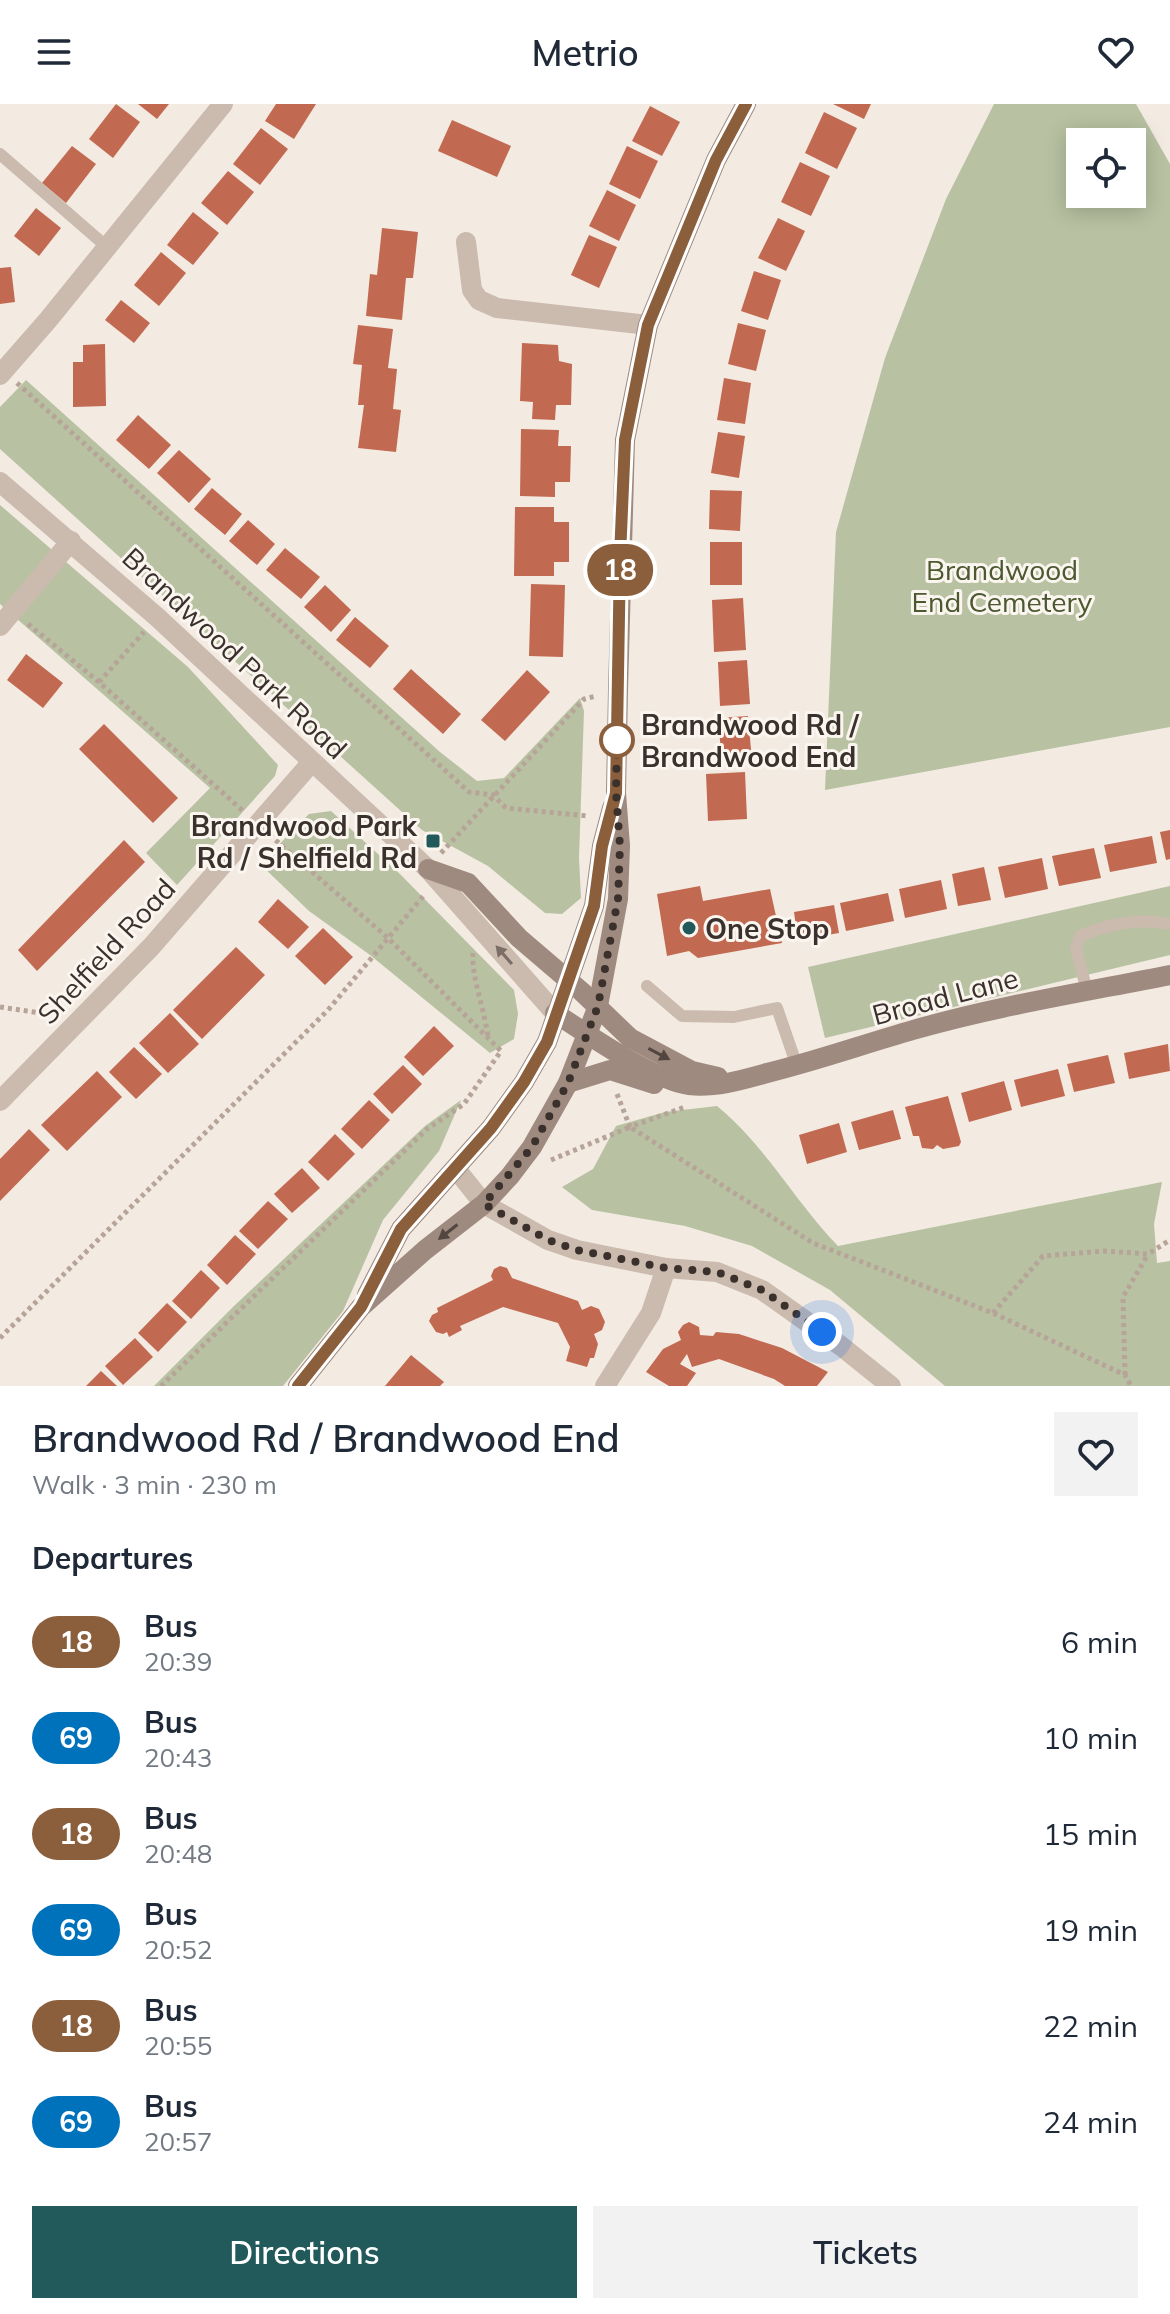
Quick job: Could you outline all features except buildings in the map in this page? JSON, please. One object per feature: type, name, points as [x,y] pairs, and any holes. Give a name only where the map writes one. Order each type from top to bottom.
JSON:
[{"type":"street","points":[[2,373],[223,104]]},
{"type":"street","points":[[298,1386],[361,1307],[425,1250],[484,1204],[532,1147],[568,1083],[598,1006],[618,899],[620,846],[616,793],[625,440],[648,325],[716,160],[746,104]]},
{"type":"street","points":[[466,242],[472,290],[479,300],[497,308],[648,325]]},
{"type":"street","name":"Brandwood Park Road","points":[[0,482],[157,617],[428,869],[555,1013]]},
{"type":"street","points":[[6,618],[71,541]]},
{"type":"street","name":"Shelfield Road","points":[[0,1101],[151,947],[311,763]]},
{"type":"street","points":[[361,1307],[401,1229],[491,1128],[524,1082],[547,1042],[555,1013],[574,985],[594,906],[602,846],[616,793]]},
{"type":"street","name":"Brandwood Park Road","points":[[428,869],[468,883],[519,938],[574,985]]},
{"type":"street","name":"Broad Lane","points":[[568,1083],[610,1070],[661,1087],[706,1086],[736,1081],[797,1066],[912,1030],[1002,1008],[1170,975]]},
{"type":"street","name":"Broad Lane","points":[[574,985],[630,1038],[692,1071],[736,1081]]},
{"type":"street","name":"Broad Lane","points":[[555,1013],[587,1035],[660,1076],[685,1085]]},
{"type":"street","points":[[456,1169],[484,1204],[548,1240],[577,1250],[666,1268],[717,1272],[762,1290],[891,1386]]},
{"type":"street","points":[[605,1386],[651,1313],[666,1268]]},
{"type":"lane","points":[[0,154],[107,247]]},
{"type":"lane","points":[[1087,991],[1076,949],[1080,936],[1134,922],[1170,924]]},
{"type":"lane","points":[[647,986],[682,1016],[734,1017],[777,1008],[797,1066]]},
{"type":"path","points":[[2,373],[469,792],[493,795],[506,808],[609,818]]},
{"type":"path","points":[[99,682],[157,617]]},
{"type":"path","points":[[6,618],[99,682],[388,938],[501,1051],[464,1104],[427,1129],[161,1386]]},
{"type":"path","points":[[0,1338],[328,1010],[425,894],[428,869],[584,699],[618,690]]},
{"type":"path","points":[[477,924],[472,966],[485,1010],[488,1038]]},
{"type":"path","points":[[0,1007],[82,1019]]},
{"type":"path","points":[[612,1082],[630,1127],[813,1243],[993,1313],[1125,1375]]},
{"type":"path","points":[[547,1162],[630,1127]]},
{"type":"path","points":[[1131,1386],[1125,1375],[1123,1297],[1148,1254],[1170,1240]]},
{"type":"path","points":[[993,1313],[1043,1256],[1104,1251],[1148,1254]]},
{"type":"green space","name":"Brandwood End Cemetery","points":[[994,104],[1136,104],[1170,164],[1170,727],[825,790],[836,532],[885,358],[946,199]]},
{"type":"green space","points":[[26,380],[440,752],[477,781],[504,778],[580,698],[584,711],[579,858],[581,898],[562,914],[545,913],[488,866],[422,830],[0,449],[0,407]]},
{"type":"green space","points":[[0,505],[188,667],[278,765],[275,776],[177,885],[146,853],[210,788],[0,604]]},
{"type":"green space","points":[[331,811],[401,875],[514,990],[518,1014],[514,1039],[490,1053],[370,955],[309,911],[260,864],[309,814]]},
{"type":"green space","points":[[1170,886],[1170,955],[825,1038],[808,967]]},
{"type":"green space","points":[[461,1100],[439,1151],[383,1220],[343,1311],[283,1386],[154,1386],[425,1126]]},
{"type":"green space","points":[[717,1106],[750,1138],[838,1246],[1162,1182],[1154,1224],[1157,1263],[1170,1261],[1170,1386],[945,1386],[830,1290],[752,1246],[685,1226],[592,1210],[562,1187],[593,1169],[616,1126],[665,1112]]},
{"type":"bus line","name":"18","points":[[298,1386],[361,1307],[401,1229],[491,1128],[524,1082],[547,1042],[594,906],[602,846],[616,793],[625,440],[648,325],[716,160],[746,104]]},
{"type":"place","name":"Brandwood Rd / Brandwood End","points":[[617,740]]},
{"type":"place","name":"Brandwood Park Rd / Shelfield Rd","points":[[433,841]]},
{"type":"place","name":"One Stop","points":[[689,928]]},
{"type":"route","points":[[617,740],[618,899],[598,1006],[568,1083],[532,1147],[484,1204],[548,1240],[577,1250],[666,1268],[717,1272],[762,1290],[822,1332]]}]
